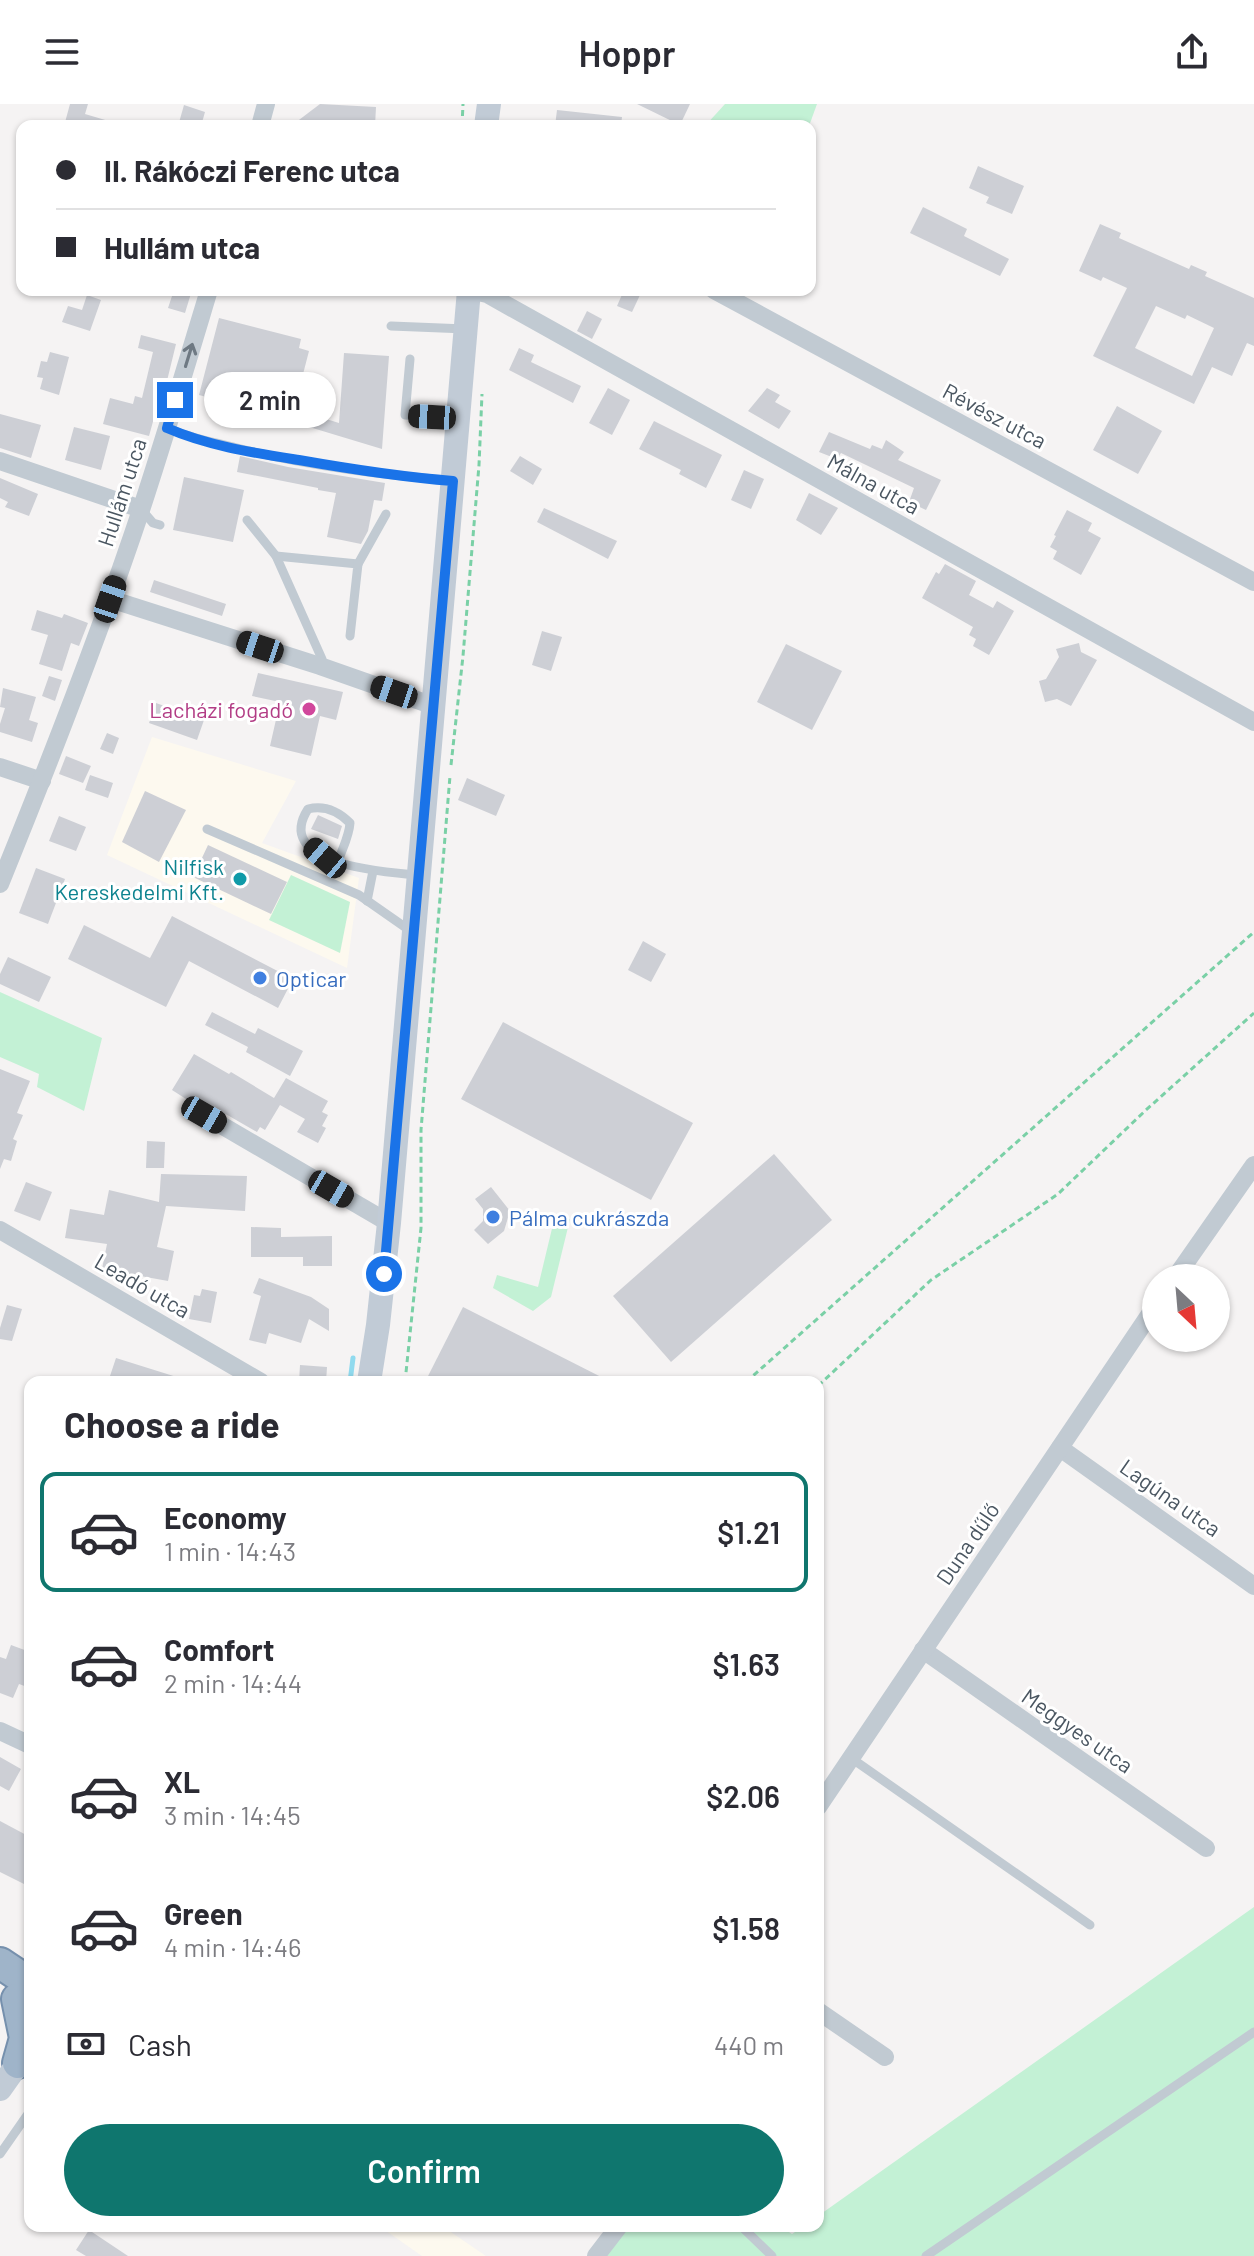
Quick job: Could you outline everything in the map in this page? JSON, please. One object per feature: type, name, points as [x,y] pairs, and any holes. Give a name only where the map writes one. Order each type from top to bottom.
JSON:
[{"type":"highway","points":[[19,1985],[24,2029]]},
{"type":"main road","points":[[370,1376],[389,1223],[469,296]]},
{"type":"main road","points":[[0,2089],[24,2054]]},
{"type":"street","name":"Hullám utca","points":[[0,884],[110,599],[207,296]]},
{"type":"street","name":"Málna utca","points":[[490,296],[1254,722]]},
{"type":"street","name":"Révész utca","points":[[725,296],[1254,582]]},
{"type":"street","points":[[0,461],[141,509]]},
{"type":"street","points":[[110,599],[434,706]]},
{"type":"street","points":[[0,767],[42,781]]},
{"type":"street","points":[[204,1115],[389,1223]]},
{"type":"street","points":[[1185,1264],[1254,1165]]},
{"type":"street","name":"Leadó utca","points":[[0,1230],[251,1376]]},
{"type":"street","name":"Duna dűlő","points":[[824,1798],[1142,1326]]},
{"type":"street","name":"Lagúna utca","points":[[1060,1448],[1254,1586]]},
{"type":"street","name":"Meggyes utca","points":[[923,1650],[1206,1848]]},
{"type":"street","points":[[0,1731],[24,1742]]},
{"type":"street","points":[[824,2015],[885,2057]]},
{"type":"street","points":[[596,2256],[614,2232]]},
{"type":"lane","points":[[391,326],[466,329]]},
{"type":"lane","points":[[410,359],[405,415],[459,418]]},
{"type":"lane","points":[[167,428],[182,435],[264,455],[453,481]]},
{"type":"lane","points":[[141,509],[153,523],[160,525]]},
{"type":"lane","points":[[350,636],[358,564],[386,514]]},
{"type":"lane","points":[[247,520],[276,556],[322,659],[320,666]]},
{"type":"lane","points":[[276,556],[358,564]]},
{"type":"lane","points":[[338,862],[349,835],[350,823],[331,810],[319,807],[308,809],[300,829],[306,843],[325,858],[338,862],[373,871],[420,875]]},
{"type":"lane","points":[[207,829],[359,895],[415,934]]},
{"type":"lane","points":[[367,901],[373,871]]},
{"type":"lane","points":[[851,1758],[1090,1925]]},
{"type":"lane","points":[[926,2256],[1254,2032]]},
{"type":"lane","points":[[0,2154],[24,2120]]},
{"type":"lane","points":[[747,2232],[772,2256]]},
{"type":"path","points":[[406,1376],[421,1228],[421,1130],[450,767],[465,641],[483,388]]},
{"type":"path","points":[[753,1376],[1254,932]]},
{"type":"path","points":[[824,1380],[931,1280],[1058,1194],[1254,1013]]},
{"type":"shaded area","name":"Nilfisk Kereskedelmi Kft.","points":[[152,737],[296,781],[262,843],[359,878],[347,968],[107,855]]},
{"type":"shaded area","points":[[388,2232],[451,2232],[486,2256],[422,2256]]},
{"type":"green space","points":[[725,104],[817,104],[811,120],[710,120]]},
{"type":"green space","points":[[291,875],[350,902],[340,953],[269,920]]},
{"type":"green space","points":[[0,992],[102,1038],[84,1111],[37,1087],[39,1074],[0,1057]]},
{"type":"green space","points":[[555,1216],[570,1219],[551,1297],[533,1311],[493,1288],[497,1275],[538,1287]]},
{"type":"green space","points":[[1254,1907],[1254,2256],[603,2256],[622,2232],[824,2232],[824,2212]]},
{"type":"building","points":[[70,104],[88,104],[85,114],[105,120],[66,120]]},
{"type":"building","points":[[320,104],[376,107],[375,120],[299,120]]},
{"type":"building","points":[[637,104],[690,104],[682,120],[670,120]]},
{"type":"building","points":[[184,105],[205,112],[203,120],[180,120]]},
{"type":"building","points":[[557,110],[622,117],[622,120],[556,120]]},
{"type":"building","points":[[978,166],[1024,186],[1012,214],[986,203],[989,197],[969,188]]},
{"type":"building","points":[[923,207],[967,229],[964,236],[1009,259],[1000,276],[910,233]]},
{"type":"building","points":[[1100,224],[1121,233],[1119,238],[1189,269],[1191,265],[1207,272],[1205,276],[1254,298],[1254,346],[1247,343],[1232,376],[1212,367],[1194,404],[1093,356],[1127,288],[1079,271]],"holes":[[[1156,306],[1185,319],[1187,315],[1214,328],[1192,376],[1135,348]]]},
{"type":"building","points":[[87,296],[101,300],[90,331],[62,322],[68,306],[82,310]]},
{"type":"building","points":[[172,296],[190,296],[185,313],[168,308]]},
{"type":"building","points":[[621,296],[640,296],[632,312],[617,306]]},
{"type":"building","points":[[587,311],[602,319],[592,339],[577,331]]},
{"type":"building","points":[[219,318],[301,339],[299,348],[309,351],[294,409],[339,423],[344,353],[389,356],[382,449],[199,395]]},
{"type":"building","points":[[141,335],[176,344],[149,436],[103,424],[110,398],[133,404],[135,396],[142,398],[153,352],[138,348]]},
{"type":"building","points":[[519,348],[534,355],[531,362],[581,386],[573,403],[509,370]]},
{"type":"building","points":[[50,352],[69,357],[59,395],[40,389],[43,378],[37,377],[41,361],[47,362]]},
{"type":"building","points":[[608,388],[630,400],[612,435],[589,423]]},
{"type":"building","points":[[767,388],[780,395],[775,402],[791,411],[779,429],[748,411]]},
{"type":"building","points":[[1117,406],[1162,431],[1138,474],[1093,450]]},
{"type":"building","points":[[0,414],[41,425],[31,458],[0,448]]},
{"type":"building","points":[[654,421],[722,455],[706,488],[679,474],[681,470],[639,449]]},
{"type":"building","points":[[74,427],[110,436],[101,470],[65,460]]},
{"type":"building","points":[[829,432],[870,449],[872,445],[882,449],[886,440],[904,452],[898,460],[941,480],[926,510],[909,502],[914,488],[841,453],[837,459],[819,452]]},
{"type":"building","points":[[240,456],[385,483],[382,501],[374,500],[368,531],[361,544],[327,537],[336,493],[237,472]]},
{"type":"building","points":[[520,456],[542,469],[533,485],[510,471]]},
{"type":"building","points":[[744,470],[764,479],[751,509],[731,500]]},
{"type":"building","points":[[184,477],[244,490],[233,542],[173,530]]},
{"type":"building","points":[[0,478],[38,494],[29,516],[5,507],[8,502],[0,498]]},
{"type":"building","points":[[809,493],[838,508],[821,535],[796,520]]},
{"type":"building","points":[[544,508],[617,541],[608,559],[537,522]]},
{"type":"building","points":[[1067,510],[1092,523],[1088,531],[1101,538],[1081,575],[1053,559],[1057,551],[1050,547]]},
{"type":"building","points":[[945,564],[976,581],[969,595],[993,608],[997,601],[1014,611],[989,655],[973,646],[976,639],[969,635],[973,627],[922,598],[936,572],[939,574]]},
{"type":"building","points":[[154,580],[226,604],[222,616],[150,592]]},
{"type":"building","points":[[37,610],[62,618],[64,614],[88,623],[79,646],[71,643],[62,671],[39,664],[48,635],[31,630]]},
{"type":"building","points":[[542,631],[562,637],[551,671],[532,665]]},
{"type":"building","points":[[1079,643],[1081,652],[1097,660],[1071,706],[1057,699],[1045,702],[1039,681],[1046,679],[1059,657],[1056,649]]},
{"type":"building","points":[[786,644],[842,671],[812,730],[757,702]]},
{"type":"building","name":"Lacházi fogadó","points":[[258,673],[343,692],[336,720],[320,716],[311,756],[270,746],[280,702],[252,696]]},
{"type":"building","points":[[49,676],[62,680],[55,701],[42,696]]},
{"type":"building","points":[[3,688],[36,697],[29,720],[38,723],[32,742],[0,732],[5,708],[0,707]]},
{"type":"building","points":[[156,703],[204,720],[197,740],[149,723]]},
{"type":"building","points":[[107,733],[119,738],[113,754],[100,749]]},
{"type":"building","points":[[66,756],[91,766],[83,783],[59,774]]},
{"type":"building","points":[[90,775],[113,783],[108,798],[85,790]]},
{"type":"building","points":[[467,778],[505,795],[496,816],[458,800]]},
{"type":"building","points":[[145,791],[186,810],[159,862],[122,842]]},
{"type":"building","points":[[318,815],[342,826],[338,839],[311,829]]},
{"type":"building","points":[[59,816],[86,827],[76,851],[49,841]]},
{"type":"building","name":"Nilfisk Kereskedelmi Kft.","points":[[208,845],[287,882],[271,914],[193,877]]},
{"type":"building","points":[[36,868],[65,879],[48,924],[19,913]]},
{"type":"building","points":[[172,916],[293,979],[278,1008],[189,961],[166,1007],[68,959],[84,925],[150,958]]},
{"type":"building","points":[[643,941],[666,954],[651,982],[628,970]]},
{"type":"building","points":[[8,957],[51,977],[39,1002],[0,984],[0,974]]},
{"type":"building","points":[[212,1012],[255,1034],[258,1028],[303,1051],[290,1076],[246,1052],[248,1047],[205,1025]]},
{"type":"building","points":[[503,1022],[693,1123],[651,1200],[461,1099]]},
{"type":"building","points":[[194,1054],[274,1098],[286,1078],[328,1101],[322,1112],[328,1115],[322,1126],[326,1128],[318,1143],[297,1132],[305,1119],[280,1105],[265,1130],[260,1127],[257,1132],[210,1105],[203,1103],[197,1106],[172,1090]]},
{"type":"building","points":[[0,1069],[30,1081],[17,1113],[23,1115],[13,1139],[17,1141],[11,1161],[4,1159],[0,1169]]},
{"type":"building","points":[[147,1141],[165,1142],[164,1168],[146,1168]]},
{"type":"building","points":[[774,1154],[832,1220],[671,1362],[613,1296]]},
{"type":"building","points":[[161,1174],[247,1176],[245,1211],[166,1206],[157,1247],[174,1251],[168,1281],[102,1269],[107,1244],[65,1238],[70,1209],[104,1215],[109,1190],[159,1202]]},
{"type":"building","points":[[26,1182],[52,1192],[40,1221],[14,1211]]},
{"type":"building","points":[[491,1187],[510,1211],[504,1231],[488,1244],[474,1230],[483,1221],[483,1209],[475,1199]]},
{"type":"building","points":[[251,1227],[281,1228],[281,1237],[332,1236],[332,1266],[303,1266],[303,1257],[251,1257]]},
{"type":"building","points":[[259,1278],[311,1297],[329,1309],[329,1331],[309,1319],[301,1343],[269,1333],[266,1344],[249,1340],[261,1296],[253,1293]]},
{"type":"building","points":[[202,1289],[217,1292],[211,1323],[189,1319],[194,1295],[200,1296]]},
{"type":"building","points":[[7,1305],[22,1309],[12,1341],[0,1339]]},
{"type":"building","points":[[463,1307],[599,1376],[428,1376]]},
{"type":"building","points":[[116,1358],[173,1376],[110,1376]]},
{"type":"building","points":[[300,1365],[327,1367],[326,1376],[299,1376]]},
{"type":"building","points":[[11,1645],[24,1650],[24,1686],[19,1684],[13,1698],[0,1693],[0,1657],[6,1659]]},
{"type":"building","points":[[0,1757],[21,1769],[9,1791],[0,1786]]},
{"type":"building","points":[[0,1821],[24,1834],[24,1884],[0,1872]]},
{"type":"building","points":[[88,2232],[92,2232],[128,2256],[86,2256],[76,2250]]},
{"type":"waterway","points":[[351,1376],[353,1358]]},
{"type":"place","name":"Lacházi fogadó","points":[[309,709]]},
{"type":"place","name":"Nilfisk Kereskedelmi Kft.","points":[[240,879]]},
{"type":"place","name":"Opticar","points":[[260,978]]},
{"type":"place","name":"Pálma cukrászda","points":[[493,1217]]},
{"type":"route","points":[[175,400],[167,428],[182,435],[264,455],[453,481],[384,1274]]}]
